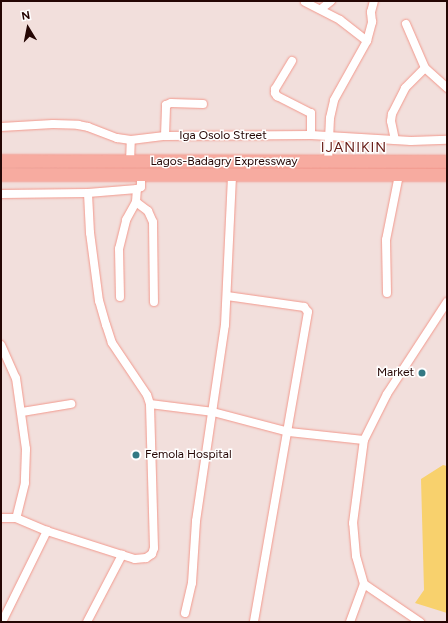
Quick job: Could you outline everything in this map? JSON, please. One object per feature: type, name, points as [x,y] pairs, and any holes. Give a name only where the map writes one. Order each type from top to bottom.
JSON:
[{"type":"highway","name":"Lagos-Badagry Expressway","points":[[1,161],[130,163],[447,162]]},
{"type":"highway","name":"Lagos-Badagry Expressway","points":[[1,175],[447,175]]},
{"type":"street","points":[[321,9],[331,1]]},
{"type":"street","points":[[328,162],[330,118],[334,100],[367,41],[372,22],[371,12],[374,1]]},
{"type":"street","points":[[305,2],[340,20],[367,41]]},
{"type":"street","points":[[406,24],[425,68],[447,88]]},
{"type":"street","points":[[292,61],[275,89],[275,93],[276,96],[311,113],[311,135]]},
{"type":"street","points":[[395,140],[391,120],[392,114],[405,88],[425,68]]},
{"type":"street","points":[[165,136],[166,105],[171,103],[203,104]]},
{"type":"street","name":"Iga Osolo Street","points":[[1,127],[53,124],[78,125],[88,127],[117,138],[131,140],[165,136],[311,135],[395,140],[447,140]]},
{"type":"street","points":[[130,163],[131,140]]},
{"type":"street","points":[[185,612],[192,583],[196,522],[225,324],[232,175]]},
{"type":"street","points":[[386,293],[386,240],[399,175]]},
{"type":"street","points":[[120,297],[119,249],[126,220],[136,202],[137,189],[140,187],[141,176]]},
{"type":"street","points":[[1,194],[88,193],[137,189]]},
{"type":"street","points":[[1,518],[16,518],[47,531],[135,559],[146,558],[152,554],[154,548],[150,404],[147,395],[112,343],[104,319],[99,301],[90,233],[88,193]]},
{"type":"street","points":[[136,202],[148,211],[153,222],[154,302]]},
{"type":"street","points":[[227,296],[304,307],[308,310],[289,432],[254,622]]},
{"type":"street","points":[[350,622],[364,584],[356,556],[353,524],[364,440],[387,394],[447,302]]},
{"type":"street","points":[[1,345],[16,378],[26,449],[25,483],[16,518]]},
{"type":"street","points":[[22,412],[71,404]]},
{"type":"street","points":[[150,404],[213,412],[289,432],[364,440]]},
{"type":"street","points":[[2,622],[47,531]]},
{"type":"street","points":[[87,622],[122,555]]},
{"type":"street","points":[[364,584],[420,622]]},
{"type":"shaded area","points":[[443,465],[447,466],[447,613],[415,603],[424,590],[421,479]]},
{"type":"place","name":"Market","points":[[422,373]]},
{"type":"place","name":"Femola Hospital","points":[[136,455]]},
{"type":"district","name":"IJANIKIN","points":[[354,148]]}]
